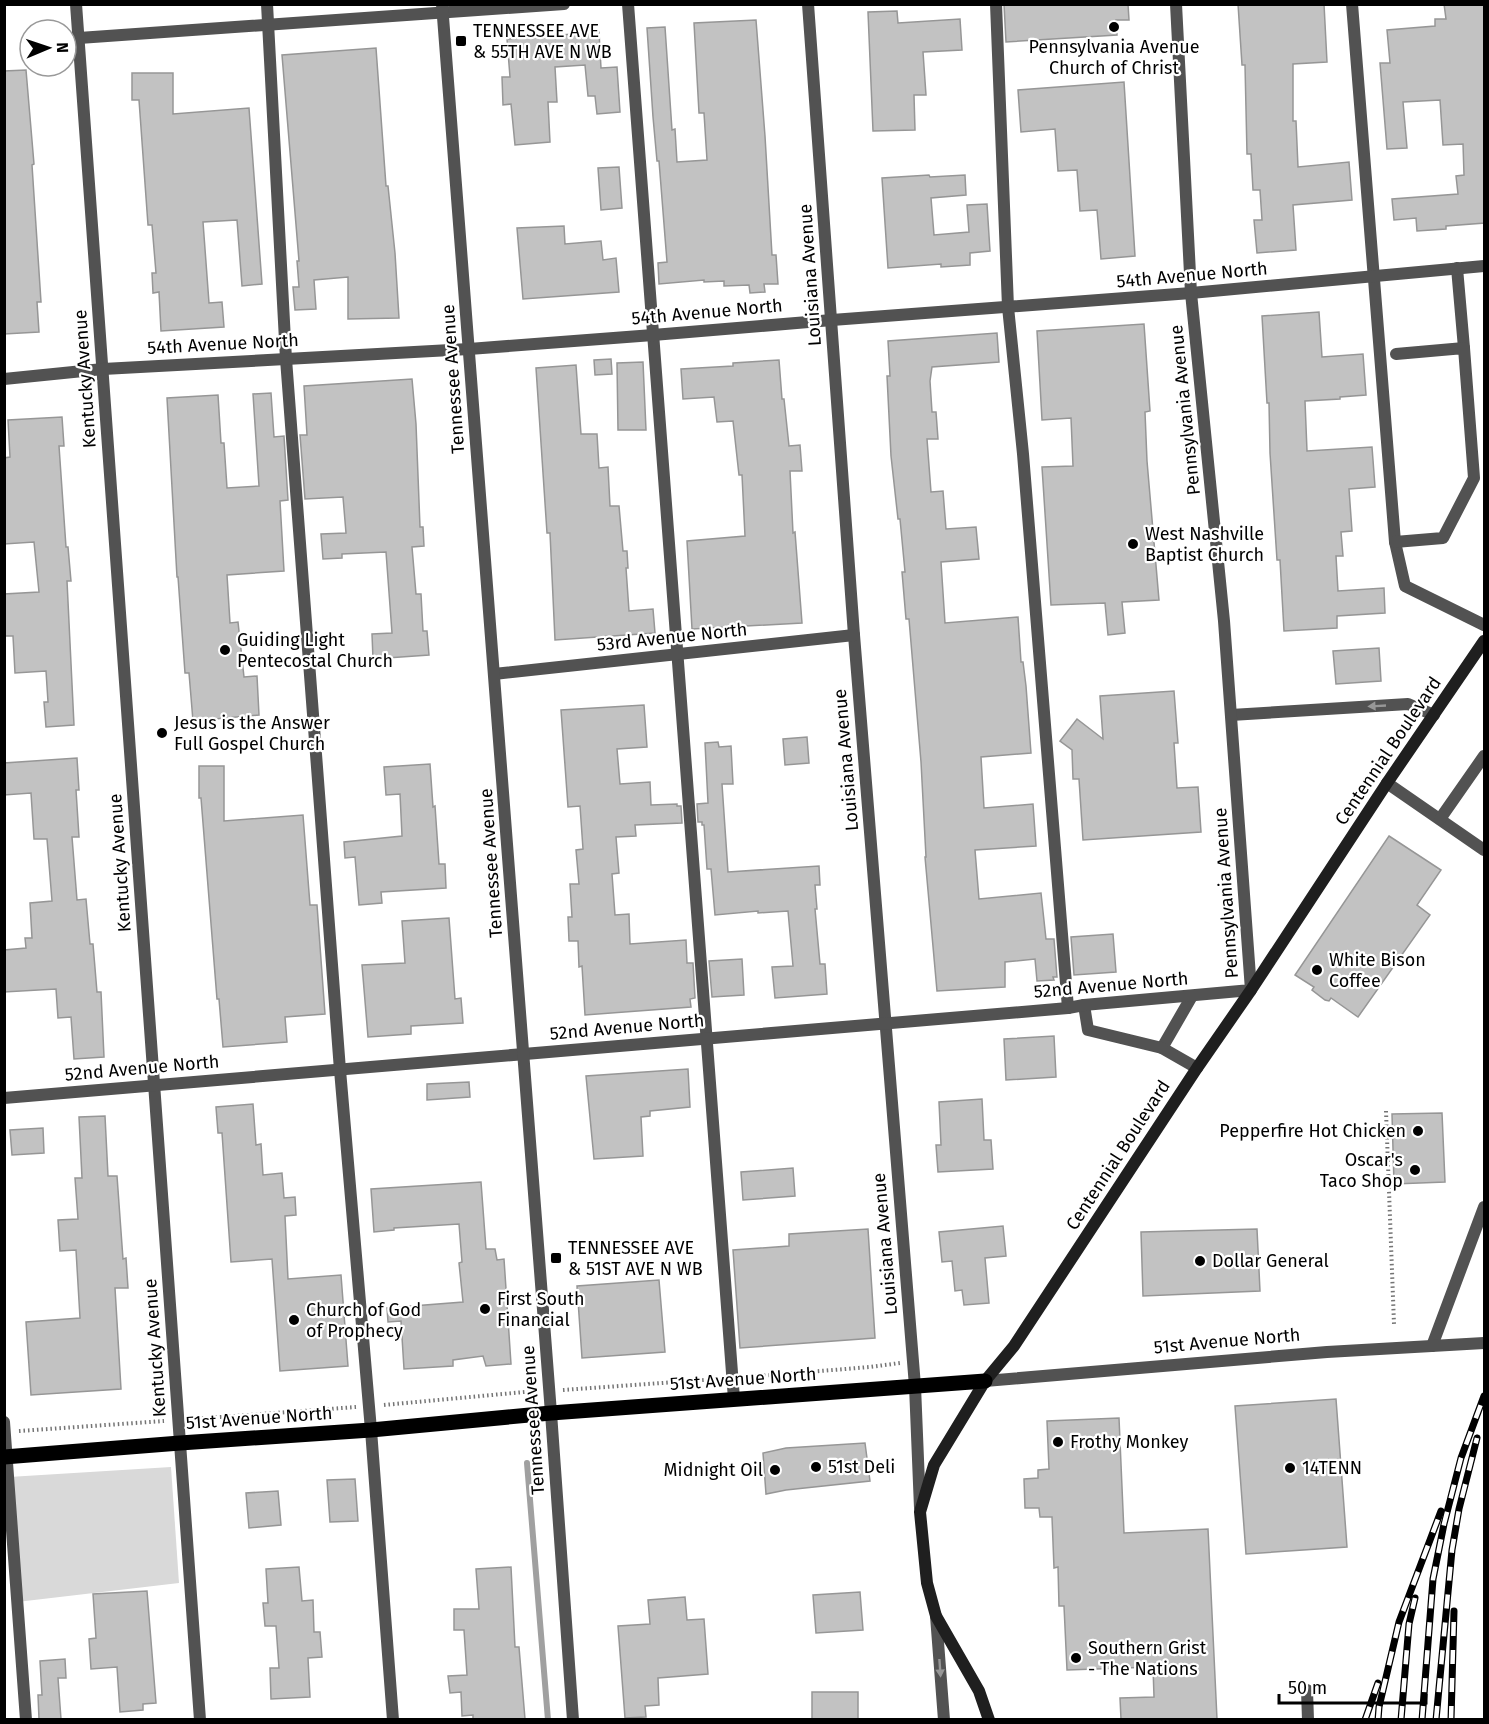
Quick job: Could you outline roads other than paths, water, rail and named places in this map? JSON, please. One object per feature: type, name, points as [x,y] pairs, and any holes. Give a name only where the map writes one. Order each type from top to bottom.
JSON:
[{"type":"main road","name":"Centennial Boulevard","points":[[989,1719],[979,1691],[936,1616],[926,1576],[920,1512],[934,1465],[985,1381],[1014,1346],[1387,783],[1485,641]]},
{"type":"main road","name":"51st Avenue North","points":[[6,1457],[985,1381]]},
{"type":"street","name":"Kentucky Avenue","points":[[76,4],[200,1719]]},
{"type":"street","points":[[267,4],[285,359],[340,1070],[372,1430],[393,1719]]},
{"type":"street","points":[[79,38],[269,25],[443,9],[564,4]]},
{"type":"street","points":[[628,4],[734,1399]]},
{"type":"street","name":"Louisiana Avenue","points":[[808,4],[854,635],[915,1386],[920,1512]]},
{"type":"street","points":[[996,4],[1008,307],[1023,454],[1068,1008]]},
{"type":"street","name":"Pennsylvania Avenue","points":[[1176,4],[1191,293],[1223,609],[1251,990]]},
{"type":"street","points":[[1352,4],[1395,542],[1405,586],[1485,625]]},
{"type":"street","name":"Tennessee Avenue","points":[[443,9],[573,1719]]},
{"type":"street","name":"54th Avenue North","points":[[4,379],[103,369],[469,349],[653,335],[1191,293],[1485,266]]},
{"type":"street","points":[[1395,542],[1443,538],[1474,478],[1457,268]]},
{"type":"street","points":[[1396,354],[1464,348]]},
{"type":"street","name":"53rd Avenue North","points":[[494,674],[854,635]]},
{"type":"street","points":[[1231,715],[1408,704],[1434,715]]},
{"type":"street","points":[[1440,819],[1485,756]]},
{"type":"street","points":[[1387,783],[1485,850]]},
{"type":"street","name":"52nd Avenue North","points":[[4,1098],[1068,1008],[1251,990]]},
{"type":"street","points":[[1162,1048],[1192,996]]},
{"type":"street","points":[[1084,1005],[1088,1030],[1162,1048],[1197,1068]]},
{"type":"street","points":[[1432,1346],[1485,1208]]},
{"type":"street","name":"51st Avenue North","points":[[985,1381],[1327,1352],[1485,1343]]},
{"type":"street","points":[[5,1427],[26,1719]]},
{"type":"street","points":[[936,1616],[944,1719]]},
{"type":"street","points":[[1307,1690],[1308,1719]]},
{"type":"waterway","points":[[527,1463],[548,1720]]},
{"type":"railway","points":[[1422,1720],[1433,1579],[1461,1458],[1484,1396]]},
{"type":"railway","points":[[1436,1720],[1452,1550],[1459,1509],[1477,1438]]},
{"type":"railway","points":[[1378,1720],[1399,1622],[1441,1511]]},
{"type":"railway","points":[[1401,1720],[1409,1624],[1415,1598]]},
{"type":"railway","points":[[1451,1720],[1454,1611]]},
{"type":"railway","points":[[1365,1720],[1378,1683]]},
{"type":"place","name":"Pennsylvania Avenue Church of Christ","points":[[1114,27]]},
{"type":"place","name":"TENNESSEE AVE & 55TH AVE N WB","points":[[461,41]]},
{"type":"place","name":"West Nashville Baptist Church","points":[[1133,544]]},
{"type":"place","name":"Guiding Light Pentecostal Church","points":[[225,650]]},
{"type":"place","name":"Jesus is the Answer Full Gospel Church","points":[[162,733]]},
{"type":"place","name":"White Bison Coffee","points":[[1317,970]]},
{"type":"place","name":"Pepperfire Hot Chicken","points":[[1418,1131]]},
{"type":"place","name":"Oscar's Taco Shop","points":[[1415,1170]]},
{"type":"place","name":"TENNESSEE AVE & 51ST AVE N WB","points":[[556,1258]]},
{"type":"place","name":"Dollar General","points":[[1200,1261]]},
{"type":"place","name":"First South Financial","points":[[485,1309]]},
{"type":"place","name":"Church of God of Prophecy","points":[[294,1320]]},
{"type":"place","name":"Frothy Monkey","points":[[1058,1442]]},
{"type":"place","name":"51st Deli","points":[[816,1467]]},
{"type":"place","name":"14TENN","points":[[1290,1468]]},
{"type":"place","name":"Midnight Oil","points":[[775,1470]]},
{"type":"place","name":"Southern Grist - The Nations","points":[[1076,1658]]}]
